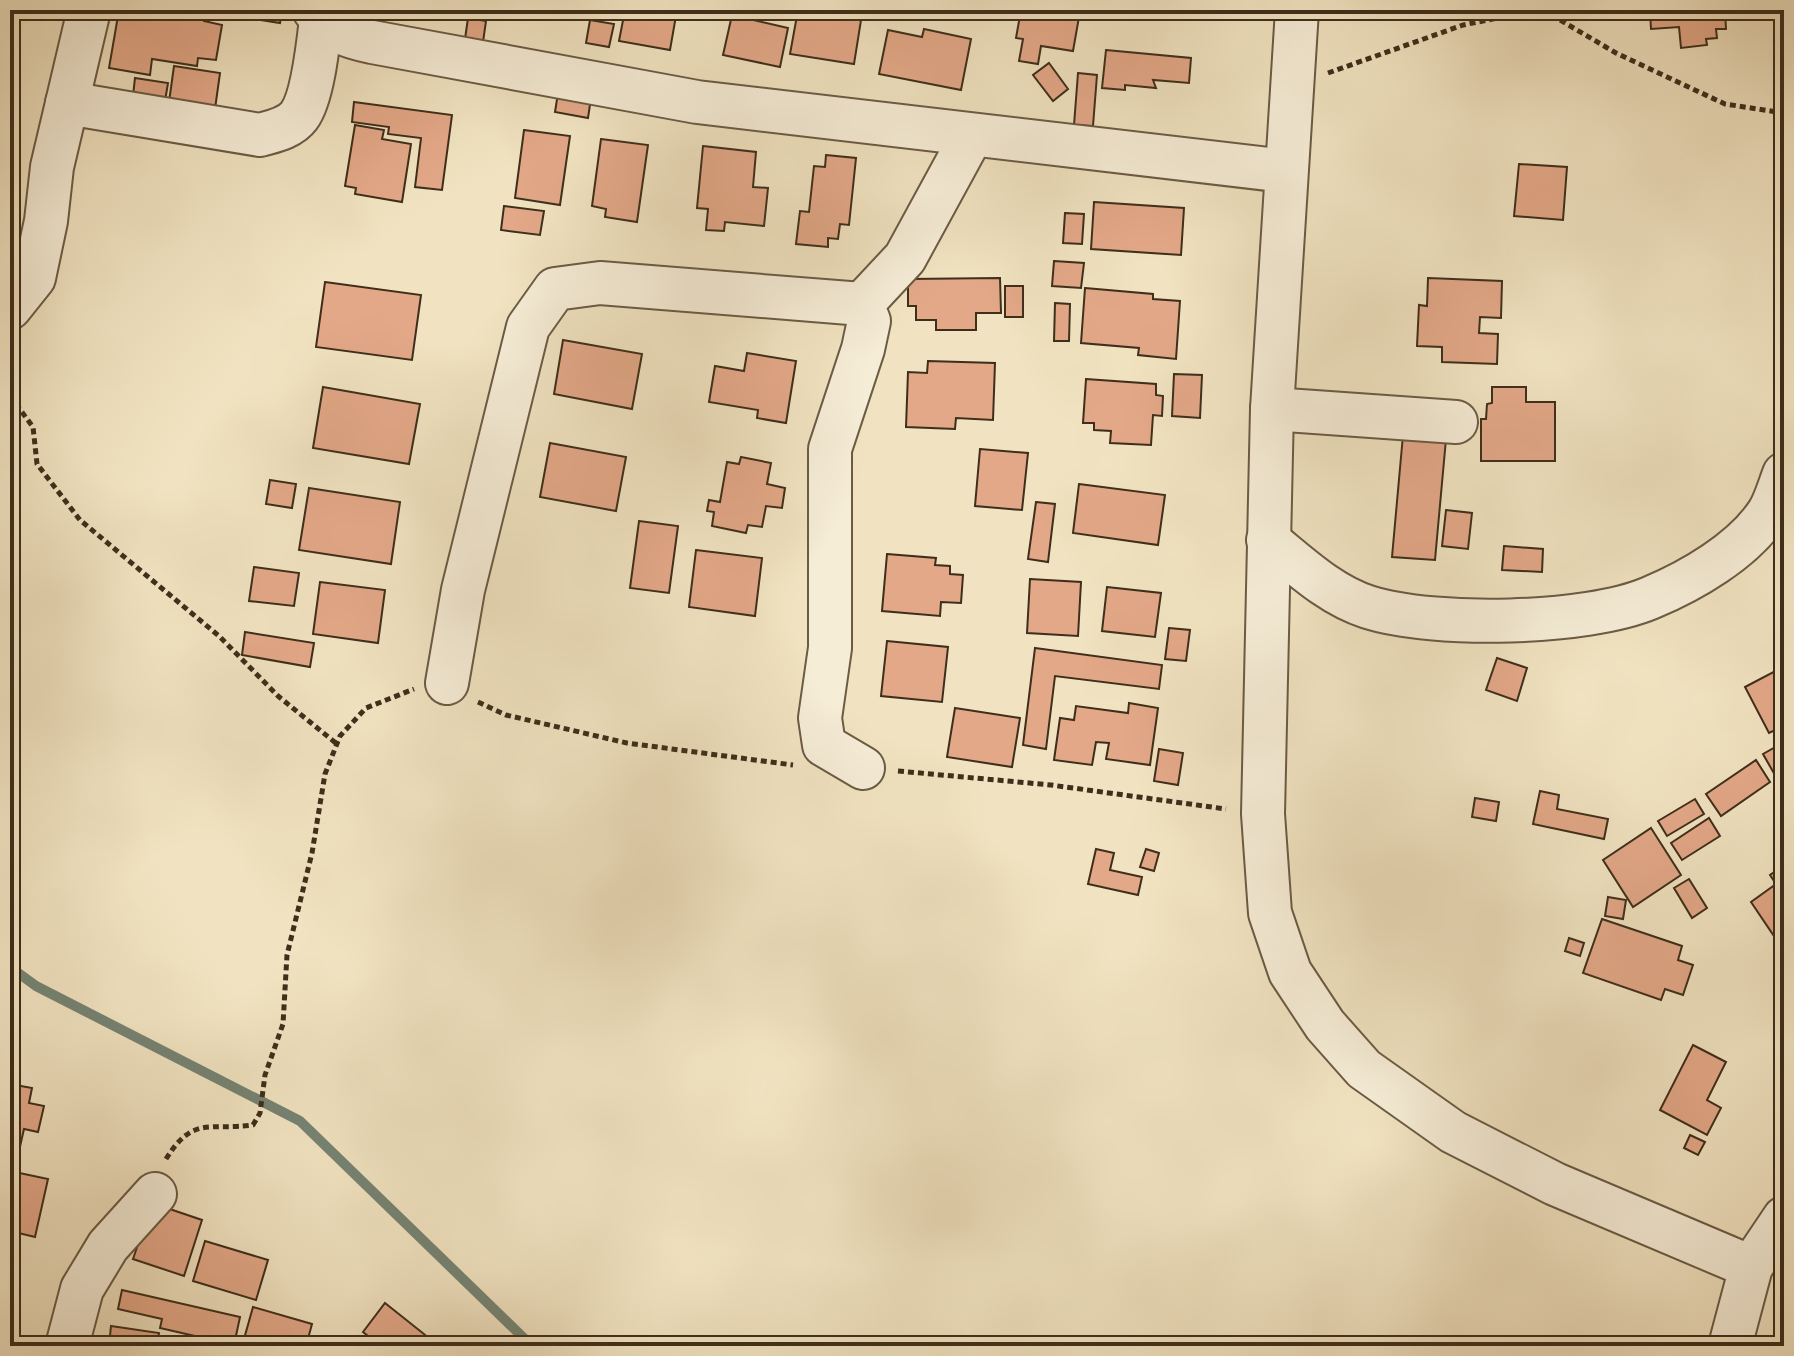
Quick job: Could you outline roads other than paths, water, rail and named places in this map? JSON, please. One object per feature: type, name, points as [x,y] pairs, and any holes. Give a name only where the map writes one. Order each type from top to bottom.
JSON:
[{"type":"street","points":[[10,308],[34,278],[67,103],[89,10]]},
{"type":"street","points":[[1297,10],[1272,409],[1263,814],[1270,913],[1290,972],[1325,1025],[1364,1069],[1453,1132],[1555,1184],[1751,1267]]},
{"type":"street","points":[[67,103],[260,135],[283,129],[300,115],[308,91],[319,13]]},
{"type":"street","points":[[319,13],[343,35],[372,42],[697,102],[1285,171]]},
{"type":"street","points":[[862,304],[905,258],[972,135]]},
{"type":"street","points":[[447,683],[463,590],[528,327],[555,289],[600,283],[862,304]]},
{"type":"street","points":[[862,304],[869,321],[863,349],[830,449],[827,516],[830,648],[820,718],[824,745],[863,768]]},
{"type":"street","points":[[1272,409],[1456,422]]},
{"type":"street","points":[[1268,540],[1327,587],[1365,607],[1413,619],[1474,622],[1585,613],[1649,599],[1697,573],[1741,543],[1768,513],[1784,474]]},
{"type":"street","points":[[67,1346],[82,1289],[108,1246],[155,1194]]},
{"type":"street","points":[[1730,1346],[1751,1267],[1784,1218]]},
{"type":"waterway","points":[[10,967],[36,986],[300,1121],[532,1346]]}]
